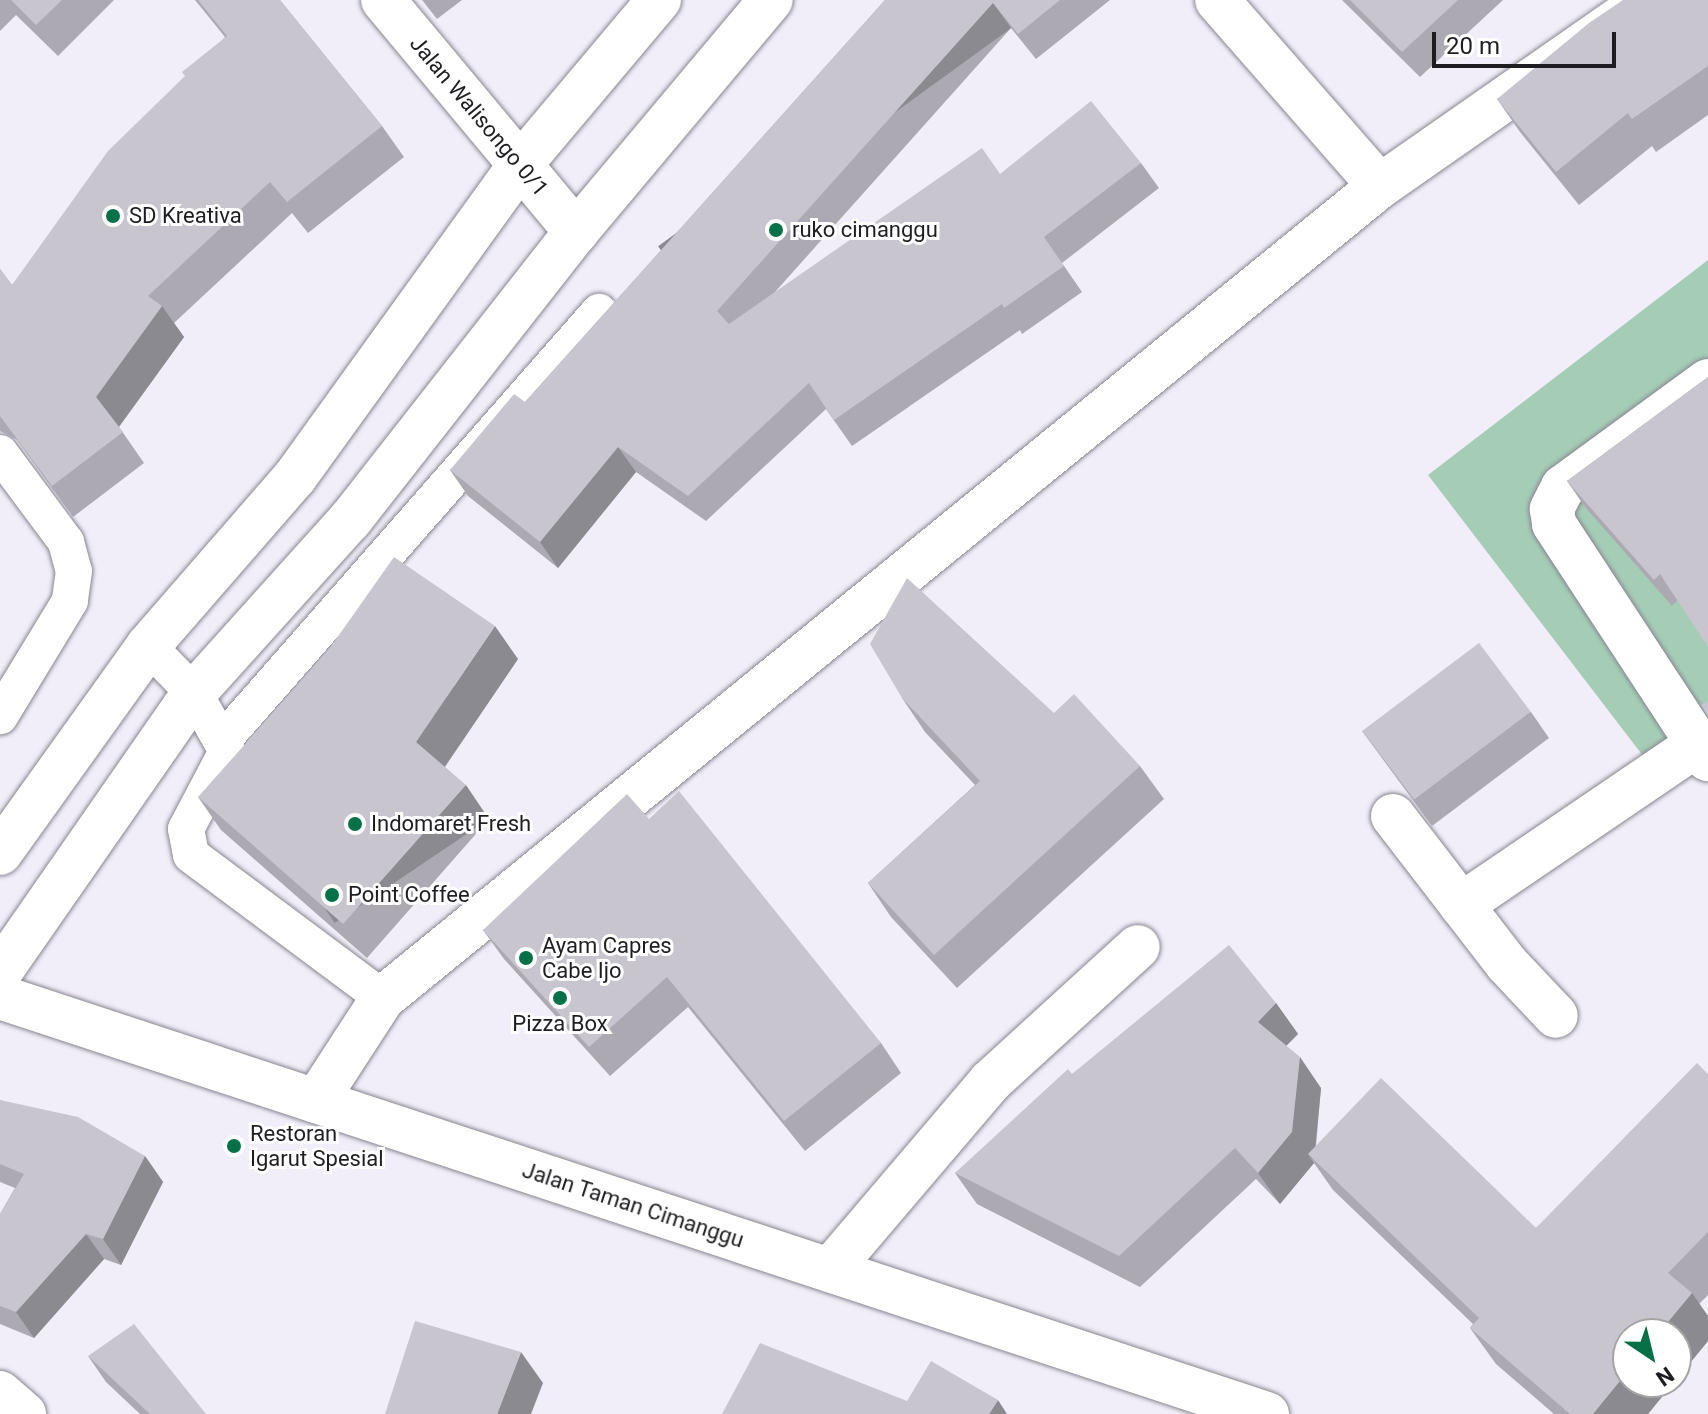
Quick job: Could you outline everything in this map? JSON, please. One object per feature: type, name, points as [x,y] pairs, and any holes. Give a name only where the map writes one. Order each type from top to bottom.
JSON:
[{"type":"street","name":"Jalan Walisongo 0/1","points":[[383,0],[576,232]]},
{"type":"street","points":[[0,853],[148,646],[295,477],[520,165],[659,0]]},
{"type":"street","points":[[0,972],[194,693],[350,520],[576,232],[771,0]]},
{"type":"street","points":[[1217,0],[1380,186]]},
{"type":"street","points":[[316,1101],[383,998],[1380,186],[1618,8]]},
{"type":"street","points":[[1461,905],[1703,751],[1554,524],[1552,509],[1563,487],[1708,381]]},
{"type":"street","points":[[295,477],[350,520]]},
{"type":"street","points":[[1393,816],[1461,905],[1556,1016]]},
{"type":"street","points":[[830,1270],[990,1082],[1138,947]]},
{"type":"street","name":"Jalan Taman Cimanggu","points":[[0,997],[1267,1414]]},
{"type":"street","points":[[0,1393],[24,1414]]},
{"type":"lane","points":[[223,740],[599,312]]},
{"type":"lane","points":[[0,716],[70,601],[74,571],[66,542],[4,465]]},
{"type":"lane","points":[[148,646],[194,693],[223,740],[225,760],[186,829],[191,855],[383,998]]},
{"type":"green space","points":[[1708,260],[1708,720],[1650,765],[1428,475]]},
{"type":"building","points":[[11,0],[62,0],[36,25]]},
{"type":"building","points":[[198,0],[280,0],[382,126],[287,202],[270,182],[148,296],[162,306],[96,397],[123,432],[52,486],[0,416],[0,269],[12,285],[108,151],[185,76],[182,72],[227,36]]},
{"type":"building","points":[[885,0],[1060,0],[1018,34],[993,3],[717,311],[729,324],[982,148],[1000,174],[1091,101],[1141,163],[1044,237],[1064,266],[1004,308],[1002,304],[834,420],[809,383],[688,496],[618,447],[540,542],[450,470],[514,394],[525,402]]},
{"type":"building","points":[[1350,0],[1458,0],[1402,52]]},
{"type":"building","points":[[1623,0],[1708,0],[1708,66],[1632,119],[1628,113],[1556,172],[1497,99],[1589,23]]},
{"type":"building","points":[[1708,377],[1708,647],[1660,574],[1654,580],[1567,481]]},
{"type":"building","points":[[394,557],[495,626],[416,742],[466,785],[343,924],[198,797],[327,652]]},
{"type":"building","points":[[907,578],[1054,713],[1074,694],[1140,766],[934,955],[868,883],[980,781],[902,698],[870,644]]},
{"type":"building","points":[[1479,643],[1531,712],[1414,800],[1362,731]]},
{"type":"building","points":[[1708,701],[1708,716],[1701,705]]},
{"type":"building","points":[[679,791],[881,1043],[784,1121],[667,977],[589,1047],[483,930],[627,794],[649,819]]},
{"type":"building","points":[[1229,945],[1276,1003],[1258,1022],[1300,1057],[1292,1132],[1258,1173],[1235,1148],[1119,1256],[955,1173],[1068,1069],[1072,1074]]},
{"type":"building","points":[[1697,1063],[1708,1074],[1708,1232],[1668,1273],[1692,1293],[1671,1318],[1612,1318],[1612,1391],[1593,1414],[1570,1414],[1470,1328],[1479,1318],[1308,1154],[1381,1078],[1536,1228]]},
{"type":"building","points":[[0,1100],[78,1117],[145,1156],[103,1239],[86,1234],[16,1312],[0,1306],[0,1214],[24,1174],[0,1164]]},
{"type":"building","points":[[415,1321],[521,1352],[497,1414],[385,1414]]},
{"type":"building","points":[[134,1324],[206,1414],[150,1414],[88,1356]]},
{"type":"building","points":[[760,1343],[907,1401],[931,1361],[998,1400],[989,1414],[722,1414]]},
{"type":"place","name":"SD Kreativa","points":[[113,216]]},
{"type":"place","name":"ruko cimanggu","points":[[776,230]]},
{"type":"place","name":"Indomaret Fresh","points":[[355,824]]},
{"type":"place","name":"Point Coffee","points":[[332,895]]},
{"type":"place","name":"Ayam Capres Cabe Ijo","points":[[526,958]]},
{"type":"place","name":"Pizza Box","points":[[560,998]]},
{"type":"place","name":"Restoran Igarut Spesial","points":[[234,1146]]}]
